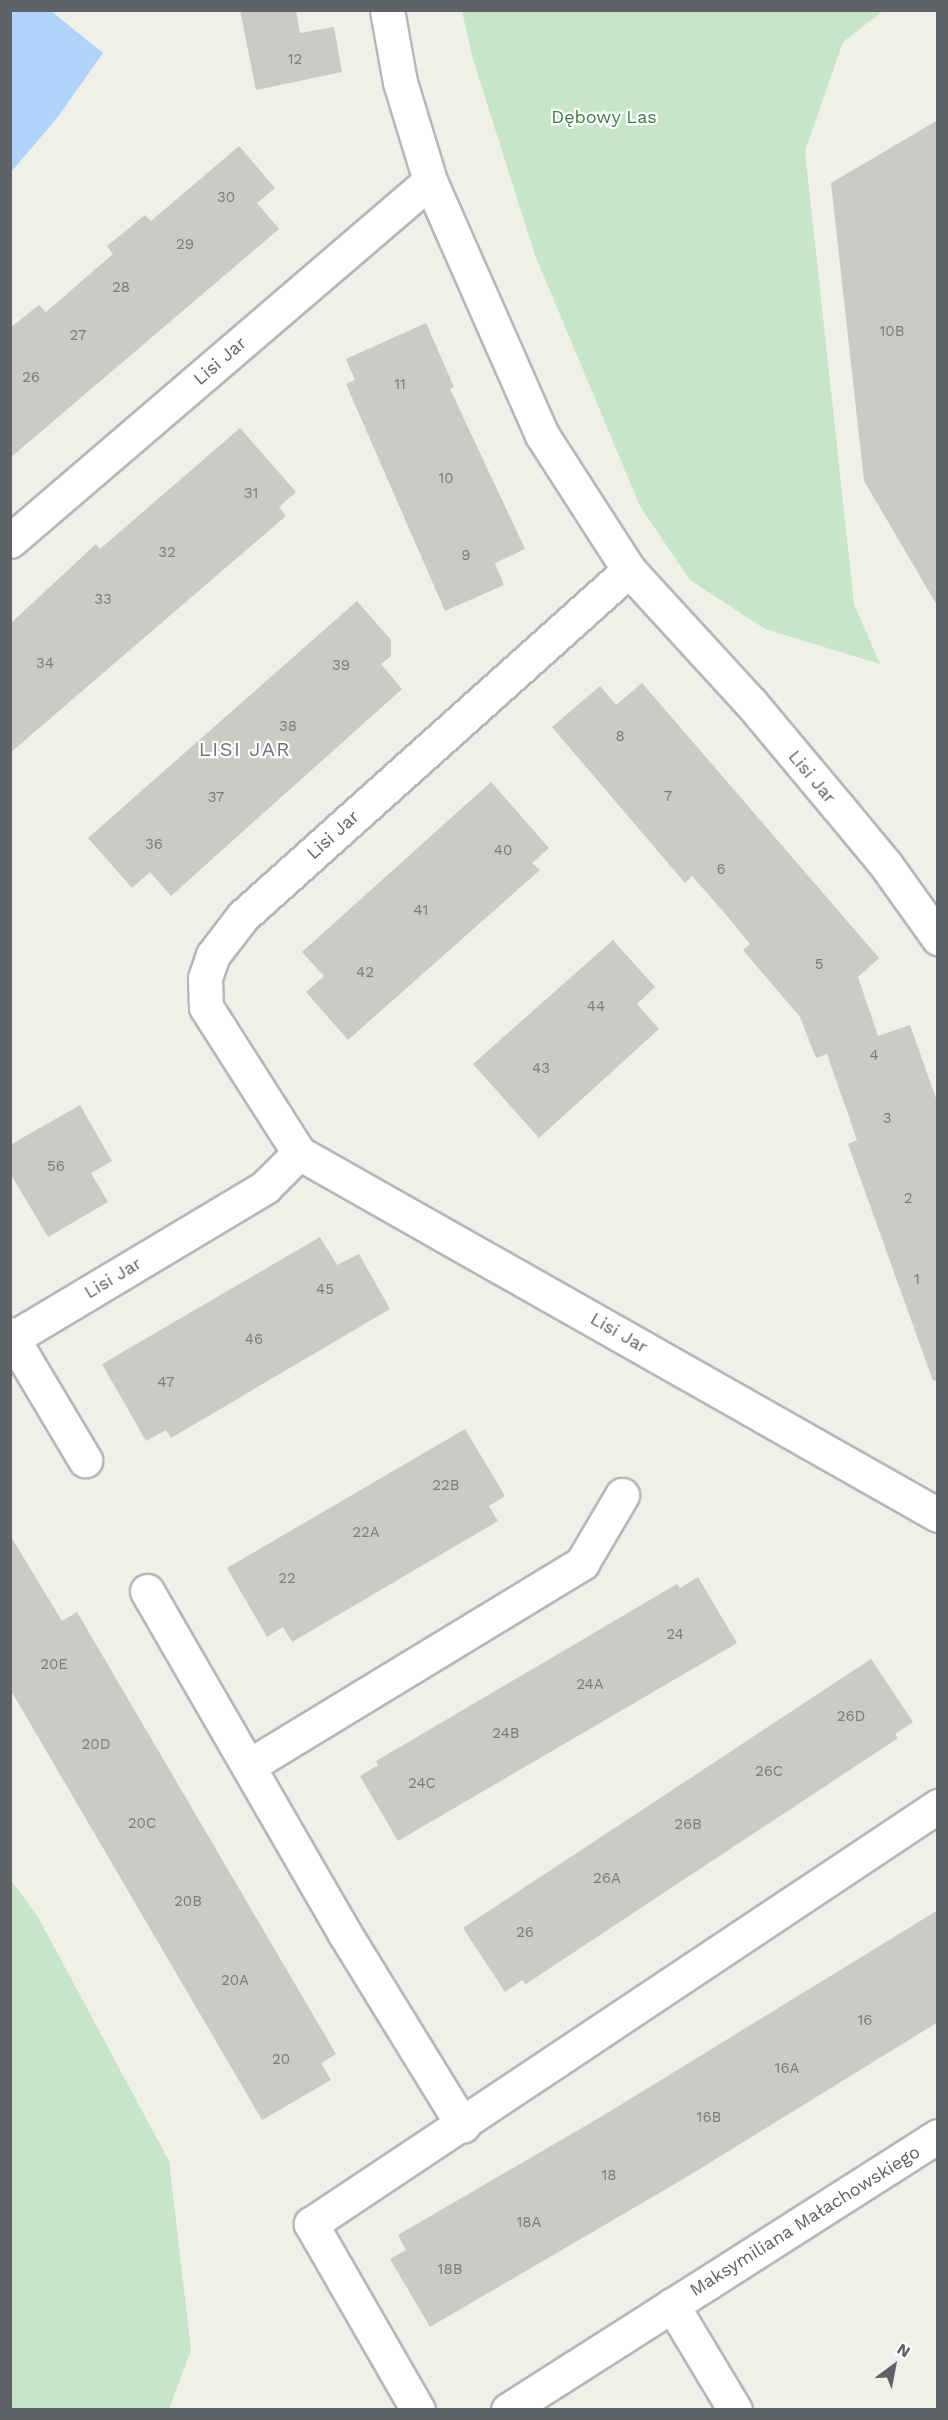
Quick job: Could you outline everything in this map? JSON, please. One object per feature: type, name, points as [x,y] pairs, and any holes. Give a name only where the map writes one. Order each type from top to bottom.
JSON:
[{"type":"street","name":"Lisi Jar","points":[[387,10],[400,82],[430,181],[542,435],[629,570],[751,703],[831,798],[886,865],[938,938]]},
{"type":"street","name":"Lisi Jar","points":[[10,541],[430,181]]},
{"type":"street","name":"Lisi Jar","points":[[629,570],[243,915],[213,955],[205,978],[206,1007],[299,1153],[938,1515]]},
{"type":"street","name":"Lisi Jar","points":[[85,1460],[12,1336],[265,1187],[299,1153]]},
{"type":"street","points":[[250,1766],[582,1563],[622,1494]]},
{"type":"street","points":[[147,1591],[345,1934],[463,2126]]},
{"type":"street","points":[[418,2409],[311,2224],[463,2126],[938,1806]]},
{"type":"street","name":"Maksymiliana Małachowskiego","points":[[508,2409],[938,2136]]},
{"type":"street","name":"Maksymiliana Małachowskiego","points":[[672,2306],[735,2409]]},
{"type":"green space","name":"Dębowy Las","points":[[462,11],[883,11],[843,42],[805,151],[854,604],[880,664],[765,629],[690,580],[640,506],[535,255],[472,56]]},
{"type":"green space","points":[[10,1879],[38,1917],[169,2161],[191,2350],[169,2409],[11,2409]]},
{"type":"water","points":[[11,10],[51,11],[103,53],[57,118],[11,172]]},
{"type":"building","points":[[240,10],[296,10],[300,33],[334,27],[342,72],[256,90]]},
{"type":"building","points":[[938,120],[938,607],[864,481],[831,183]]},
{"type":"building","points":[[239,146],[275,188],[257,203],[279,229],[10,458],[10,328],[39,305],[46,312],[113,254],[107,246],[145,215],[151,221]]},
{"type":"building","points":[[426,323],[454,387],[450,389],[525,549],[495,563],[504,585],[445,611],[346,384],[355,380],[346,359]]},
{"type":"building","points":[[240,428],[296,492],[279,507],[286,516],[10,753],[10,624],[96,544],[100,549]]},
{"type":"building","points":[[357,601],[391,640],[391,656],[381,664],[402,689],[171,896],[150,872],[132,888],[88,838]]},
{"type":"building","points":[[642,683],[879,958],[858,977],[878,1036],[910,1025],[938,1104],[938,1380],[933,1381],[848,1144],[857,1140],[827,1054],[816,1058],[800,1017],[743,950],[750,944],[722,910],[692,876],[685,883],[552,727],[600,686],[616,705]]},
{"type":"building","points":[[491,782],[549,848],[532,863],[540,870],[348,1040],[306,992],[324,976],[302,952]]},
{"type":"building","points":[[613,940],[655,987],[637,1004],[659,1029],[539,1138],[473,1064]]},
{"type":"building","points":[[80,1105],[112,1161],[91,1173],[108,1202],[48,1237],[10,1173],[10,1145]]},
{"type":"building","points":[[320,1237],[337,1265],[359,1254],[390,1309],[171,1438],[166,1430],[146,1441],[102,1364]]},
{"type":"building","points":[[465,1429],[505,1496],[489,1506],[498,1521],[292,1642],[283,1627],[267,1637],[227,1568]]},
{"type":"building","points":[[10,1535],[62,1621],[77,1612],[336,2054],[321,2063],[331,2080],[262,2120],[10,1689]]},
{"type":"building","points":[[698,1577],[737,1643],[398,1841],[360,1776],[378,1765],[376,1761],[677,1584],[680,1588]]},
{"type":"building","points":[[871,1659],[913,1722],[895,1734],[898,1738],[526,1984],[522,1980],[505,1992],[463,1928]]},
{"type":"building","points":[[938,1910],[938,2022],[690,2175],[430,2327],[390,2259],[406,2250],[398,2235],[604,2115]]},
{"type":"district","name":"LISI JAR","points":[[245,749]]}]
